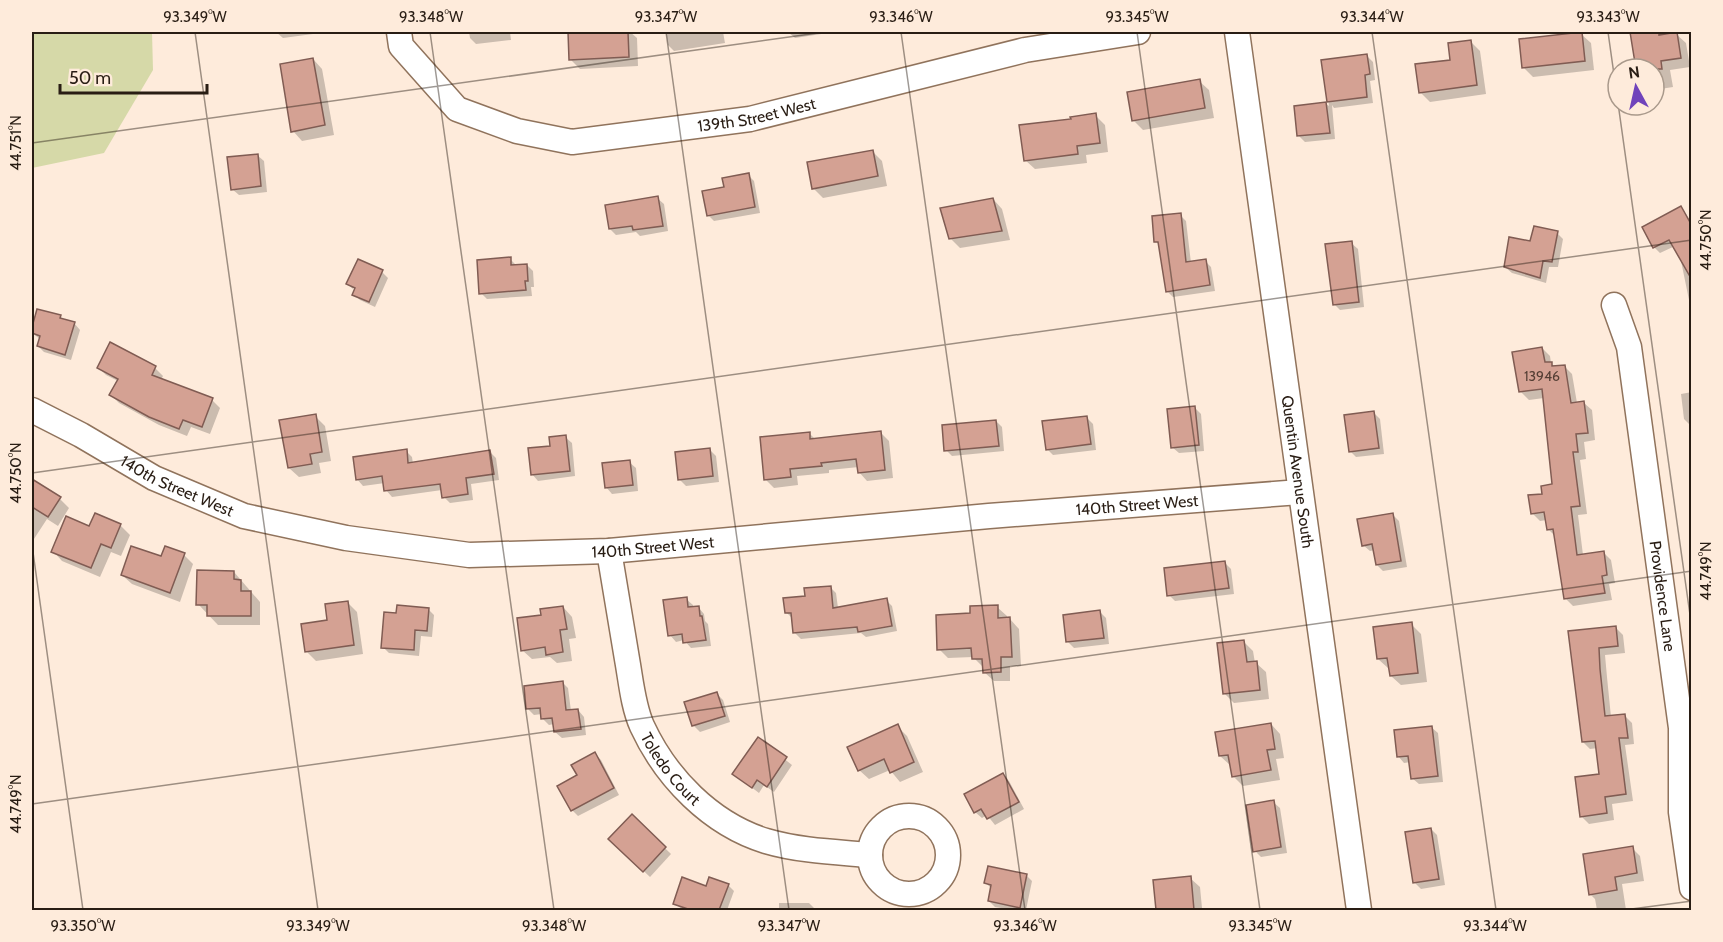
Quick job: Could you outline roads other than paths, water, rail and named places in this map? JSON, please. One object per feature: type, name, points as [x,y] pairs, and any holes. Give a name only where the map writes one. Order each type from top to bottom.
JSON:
[{"type":"street","name":"139th Street West","points":[[400,39],[457,109],[517,131],[572,142],[750,119],[1025,50],[1138,32]]},
{"type":"street","name":"Quentin Avenue South","points":[[1237,32],[1359,910]]},
{"type":"street","name":"Providence Lane","points":[[1614,305],[1629,348],[1681,728],[1683,747],[1681,812],[1692,888]]},
{"type":"street","name":"140th Street West","points":[[32,410],[81,435],[154,478],[244,516],[346,538],[470,555],[609,551],[989,516],[1300,492]]},
{"type":"street","name":"Toledo Court","points":[[609,551],[632,690],[641,725],[677,781],[702,806],[735,828],[766,841],[803,849],[870,855]]}]
